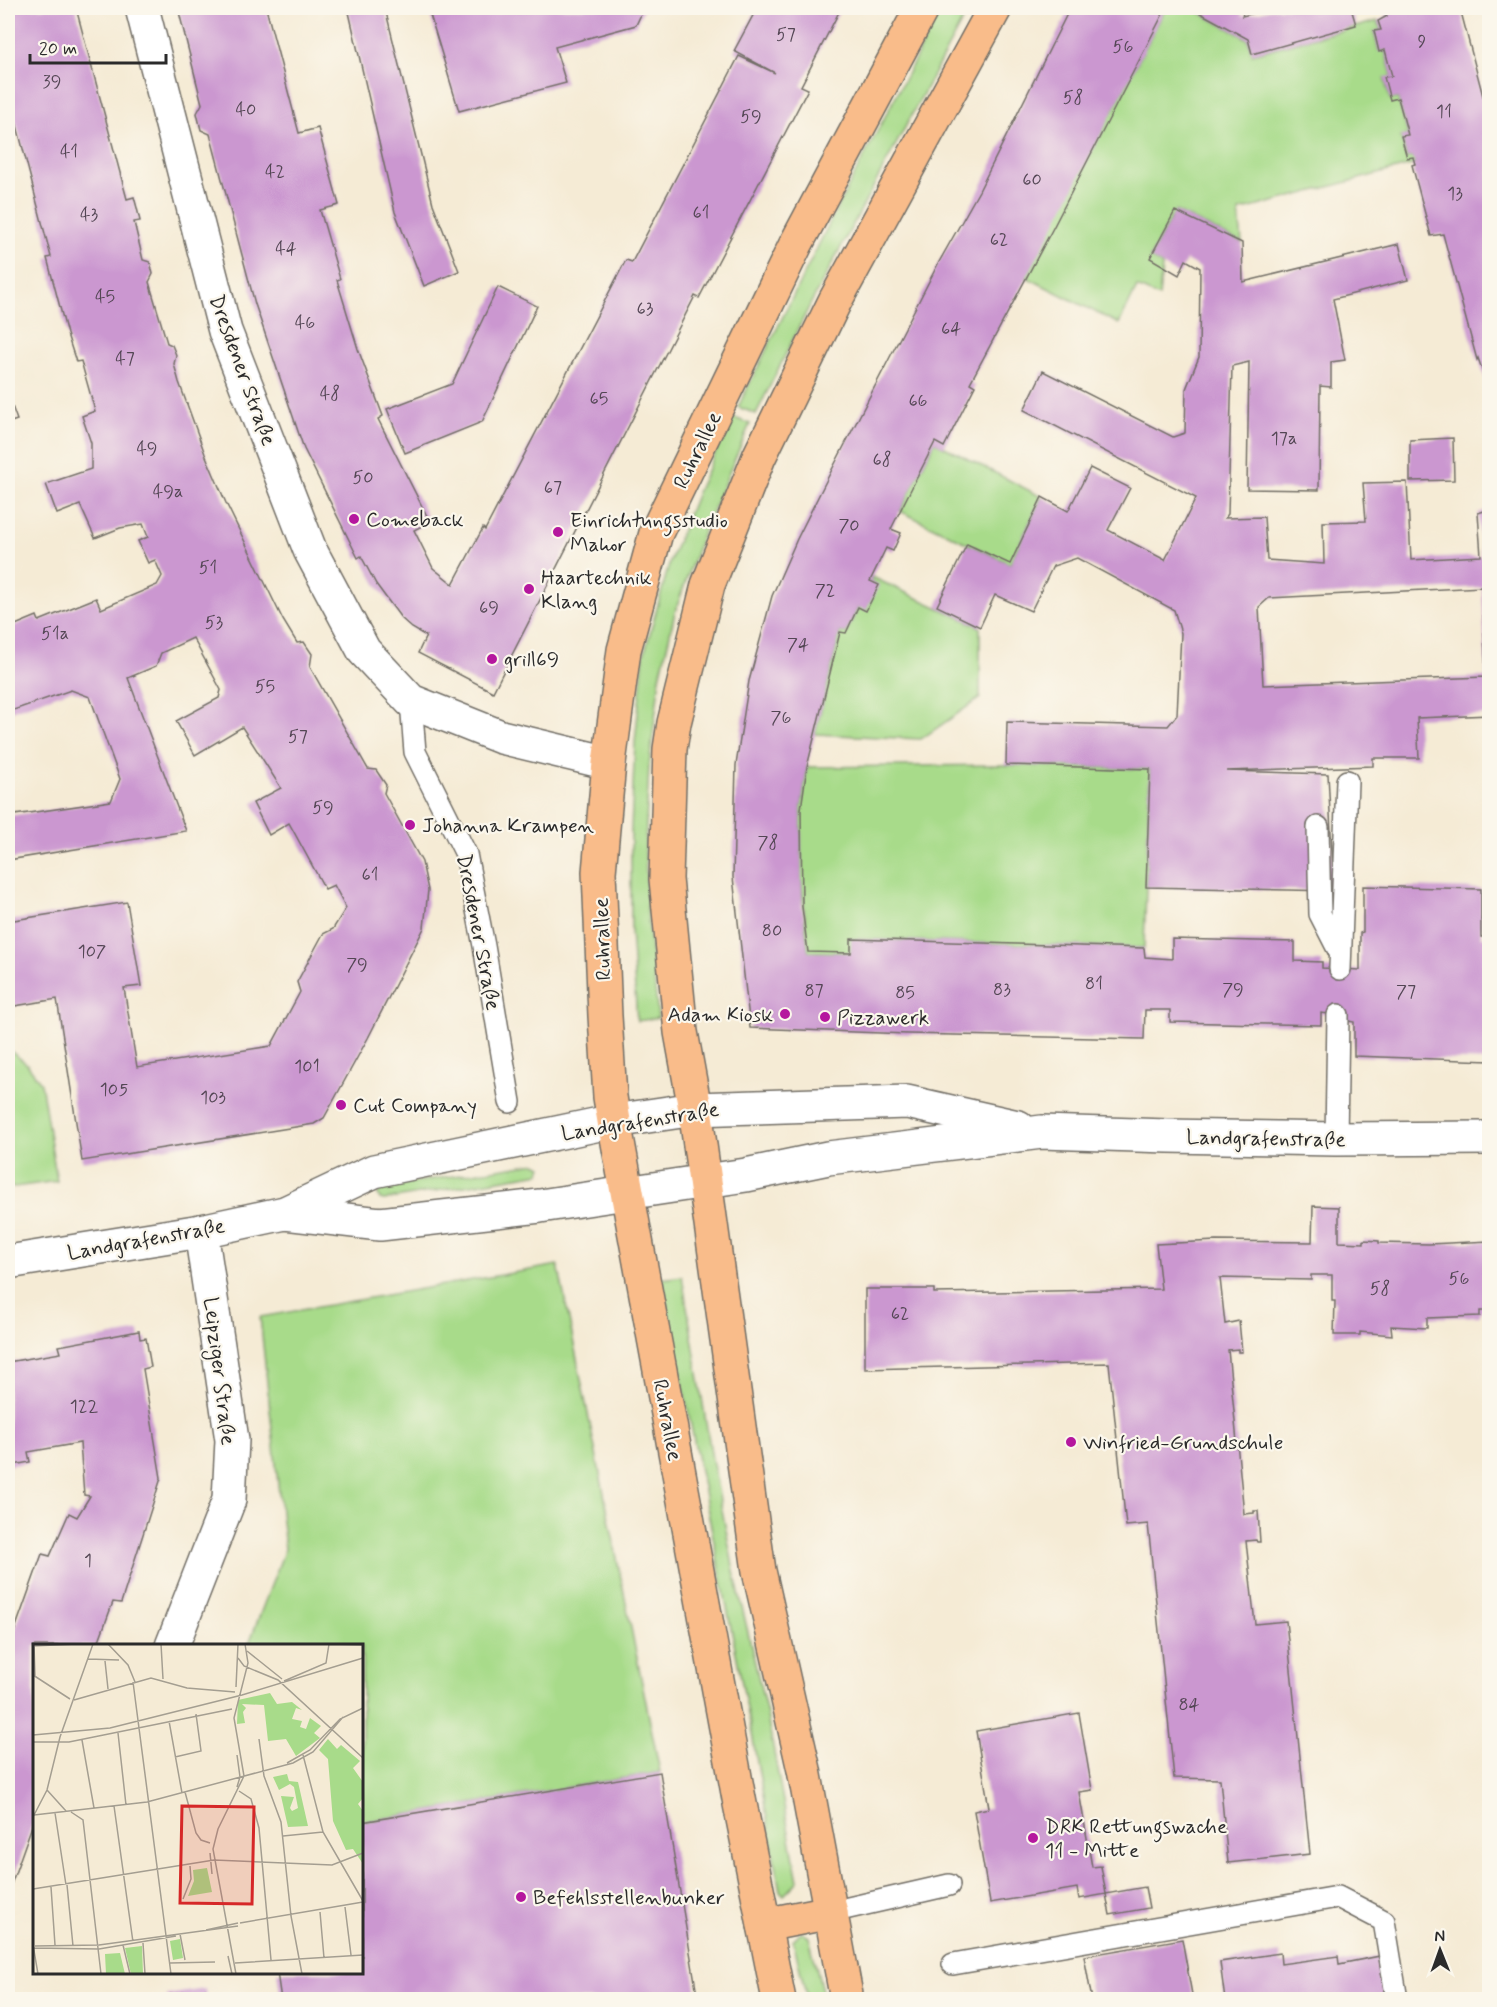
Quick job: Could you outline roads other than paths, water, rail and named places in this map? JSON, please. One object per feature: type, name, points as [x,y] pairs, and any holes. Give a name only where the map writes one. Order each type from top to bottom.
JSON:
[{"type":"main road","name":"Ruhrallee","points":[[779,2000],[610,1097],[599,872],[609,763],[624,650],[656,533],[796,244],[922,8]]},
{"type":"main road","points":[[847,2000],[804,1770],[759,1571],[695,1109],[681,1032],[666,879],[670,748],[708,585],[759,457],[823,327],[994,8]]},
{"type":"main road","points":[[764,1925],[831,1912]]},
{"type":"street","name":"Dresdener Straße","points":[[142,8],[225,331],[310,550],[363,651],[411,701],[501,737],[609,763]]},
{"type":"street","name":"Landgrafenstraße","points":[[8,1262],[201,1231],[285,1214],[374,1171],[614,1121],[695,1109],[907,1102],[1042,1132]]},
{"type":"street","name":"Landgrafenstraße","points":[[285,1214],[380,1224],[528,1208],[705,1182],[828,1158],[1042,1132],[1168,1137],[1490,1138]]},
{"type":"street","name":"Leipziger Straße","points":[[173,1644],[230,1500],[232,1440],[201,1231]]},
{"type":"lane","name":"Dresdener Straße","points":[[411,701],[415,752],[466,854],[510,1102]]},
{"type":"lane","points":[[1318,827],[1320,914],[1340,962],[1347,781]]},
{"type":"lane","points":[[1336,1139],[1338,1015]]},
{"type":"lane","points":[[831,1912],[949,1885]]},
{"type":"lane","points":[[953,1964],[1338,1897],[1384,1921],[1397,2000]]},
{"type":"place","name":"Comeback","points":[[354,519]]},
{"type":"place","name":"Einrichtungsstudio Mahor","points":[[558,532]]},
{"type":"place","name":"Haartechnik Klang","points":[[529,589]]},
{"type":"place","name":"grill69","points":[[492,659]]},
{"type":"place","name":"Johanna Krampen","points":[[410,825]]},
{"type":"place","name":"Adam Kiosk","points":[[785,1014]]},
{"type":"place","name":"Pizzawerk","points":[[825,1017]]},
{"type":"place","name":"Cut Company","points":[[341,1105]]},
{"type":"place","name":"Winfried-Grundschule","points":[[1071,1442]]},
{"type":"place","name":"DRK Rettungswache 11 - Mitte","points":[[1033,1838]]},
{"type":"place","name":"Befehlsstellenbunker","points":[[521,1897]]}]
